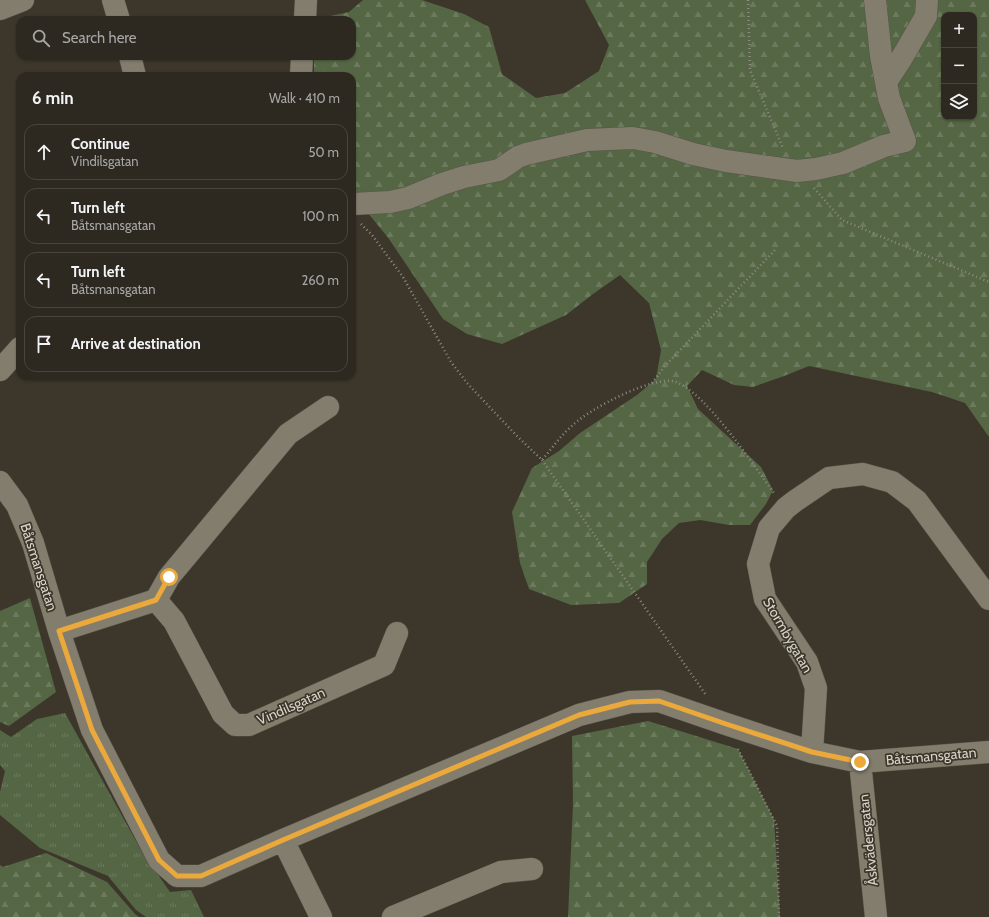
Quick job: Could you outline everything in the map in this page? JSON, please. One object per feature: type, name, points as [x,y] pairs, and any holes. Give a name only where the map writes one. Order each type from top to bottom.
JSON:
[{"type":"street","points":[[0,9],[23,0]]},
{"type":"street","points":[[113,0],[118,16]]},
{"type":"street","points":[[305,16],[306,0]]},
{"type":"street","points":[[356,211],[408,198],[464,177],[499,170],[518,157],[526,154],[587,140],[632,138],[655,142],[693,154],[726,162],[777,169],[800,170],[816,170],[843,163],[884,146],[905,141],[889,98],[881,56],[875,0]]},
{"type":"street","points":[[886,82],[926,16],[927,0]]},
{"type":"street","points":[[131,60],[135,72]]},
{"type":"street","points":[[301,72],[302,60]]},
{"type":"street","points":[[0,370],[16,352]]},
{"type":"street","points":[[59,631],[156,600],[169,577],[288,434],[328,407]]},
{"type":"street","name":"Stormbygatan","points":[[812,752],[816,688],[807,662],[766,599],[758,564],[769,528],[786,508],[830,478],[863,474],[892,482],[917,501],[989,599]]},
{"type":"street","name":"Båtsmansgatan","points":[[0,482],[17,506],[33,543],[59,631],[92,730],[159,860],[177,876],[201,876],[579,715],[630,702],[659,701],[812,752],[860,762],[989,752]]},
{"type":"street","name":"Vindilsgatan","points":[[156,600],[174,621],[223,714],[235,725],[249,725],[384,665],[397,633]]},
{"type":"street","name":"Åskvädersgatan","points":[[860,762],[876,917]]},
{"type":"street","points":[[283,840],[321,917]]},
{"type":"street","points":[[393,917],[501,872],[532,869]]},
{"type":"path","points":[[748,0],[750,70],[783,148],[819,195],[842,220],[989,282]]},
{"type":"path","points":[[356,215],[403,277],[428,320],[438,341],[455,367],[467,383],[542,460],[708,699]]},
{"type":"path","points":[[652,384],[665,366],[775,250]]},
{"type":"path","points":[[542,460],[574,424],[591,412],[625,394],[665,380],[675,382],[688,388],[702,401],[786,508]]},
{"type":"path","points":[[726,724],[778,826],[779,917]]},
{"type":"green space","points":[[363,0],[422,0],[464,14],[489,27],[502,74],[536,98],[565,93],[599,71],[609,45],[585,0],[989,0],[989,437],[965,403],[932,392],[809,366],[753,387],[734,385],[702,370],[687,386],[698,409],[761,467],[773,490],[766,504],[750,525],[729,525],[700,520],[679,523],[662,539],[647,562],[647,584],[619,603],[571,605],[529,589],[520,563],[512,512],[532,468],[559,451],[580,433],[637,395],[656,379],[661,350],[649,303],[620,275],[566,315],[502,344],[467,334],[443,319],[389,239],[356,198],[356,72],[314,72],[314,60],[356,60],[356,16],[330,16],[349,12]]},
{"type":"green space","points":[[30,598],[56,692],[9,726],[0,722],[0,611]]},
{"type":"green space","points":[[65,713],[141,850],[170,892],[191,890],[204,917],[146,917],[136,910],[108,876],[40,848],[0,815],[0,792],[5,771],[0,765],[0,730],[11,737],[37,719]]},
{"type":"green space","points":[[648,721],[738,749],[774,819],[780,917],[568,917],[573,804],[572,736]]},
{"type":"green space","points":[[46,853],[107,882],[139,917],[0,917],[0,865],[3,867]]},
{"type":"route","points":[[169,577],[156,600],[59,631],[92,730],[159,860],[177,876],[201,876],[579,715],[630,702],[659,701],[812,752],[860,762]]}]
